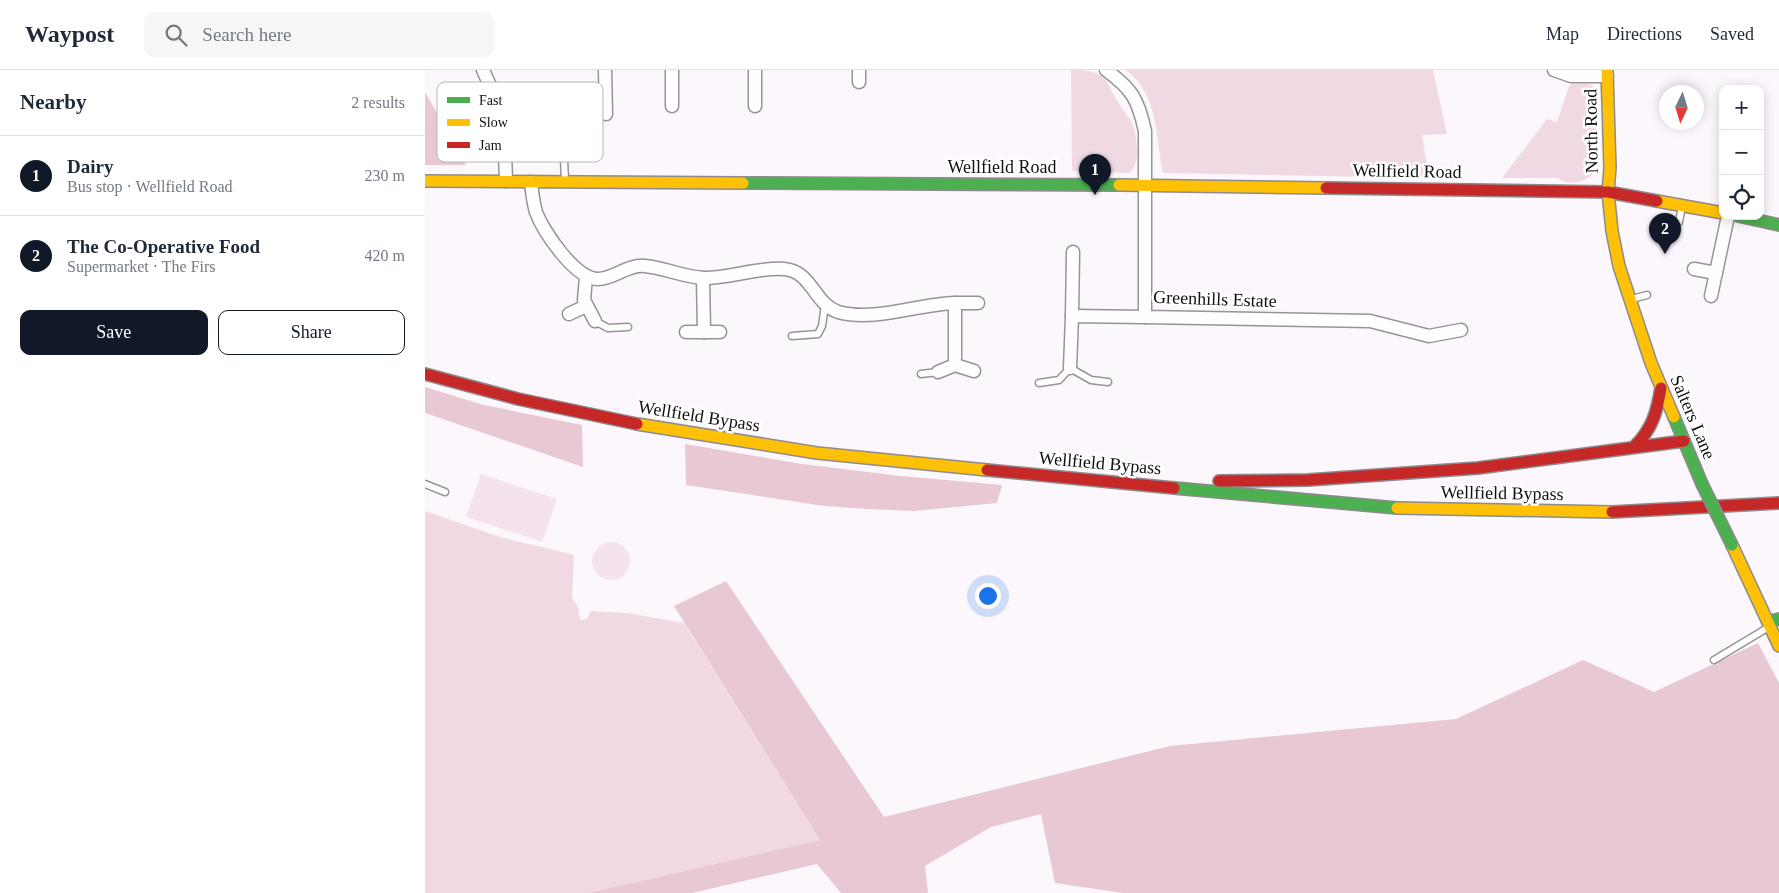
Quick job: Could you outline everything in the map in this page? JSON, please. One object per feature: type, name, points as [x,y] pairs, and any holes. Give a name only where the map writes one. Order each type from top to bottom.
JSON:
[{"type":"main road","name":"North Road","points":[[1607,73],[1610,168],[1608,192]]},
{"type":"main road","name":"Wellfield Road","points":[[429,181],[1145,185],[1608,192],[1683,204],[1719,212]]},
{"type":"main road","name":"Salters Lane","points":[[1608,192],[1612,231],[1629,300],[1661,388],[1702,484],[1772,623],[1779,646]]},
{"type":"main road","points":[[1756,220],[1779,225]]},
{"type":"main road","name":"Wellfield Bypass","points":[[425,374],[518,399],[661,429],[817,453],[1107,482],[1416,510],[1635,512],[1779,503]]},
{"type":"main road","points":[[1635,446],[1648,434],[1657,417],[1661,388]]},
{"type":"main road","points":[[1107,482],[1317,479],[1478,468],[1683,441]]},
{"type":"street","points":[[483,70],[488,82]]},
{"type":"street","points":[[605,70],[606,114]]},
{"type":"street","points":[[672,70],[673,106]]},
{"type":"street","points":[[755,70],[755,106]]},
{"type":"street","name":"Greenhills Estate","points":[[1106,70],[1126,84],[1140,109],[1145,131],[1145,317],[1370,321],[1429,336],[1461,330]]},
{"type":"street","points":[[1554,70],[1571,76],[1607,73]]},
{"type":"street","points":[[505,162],[506,181]]},
{"type":"street","points":[[531,182],[537,213],[543,224],[570,264],[586,277],[608,277],[629,268],[644,266],[703,278],[785,268],[803,276],[825,305],[837,311],[870,314],[955,303],[978,303]]},
{"type":"street","points":[[1711,296],[1727,220]]},
{"type":"street","points":[[1070,368],[1073,252]]},
{"type":"street","points":[[1694,269],[1716,273]]},
{"type":"street","points":[[586,277],[584,291],[586,306],[595,321]]},
{"type":"street","points":[[703,278],[704,332]]},
{"type":"street","points":[[955,303],[955,365]]},
{"type":"street","points":[[569,314],[586,306]]},
{"type":"street","points":[[1072,316],[1145,317]]},
{"type":"street","points":[[687,332],[721,332]]},
{"type":"street","points":[[938,372],[955,365],[974,371]]},
{"type":"lane","points":[[564,162],[565,182]]},
{"type":"lane","points":[[1679,222],[1683,204]]},
{"type":"lane","points":[[1629,300],[1647,295]]},
{"type":"lane","points":[[792,336],[818,334],[822,326],[825,305]]},
{"type":"lane","points":[[595,321],[608,328],[628,327]]},
{"type":"lane","points":[[1039,383],[1059,380],[1070,368],[1091,380],[1107,382]]},
{"type":"lane","points":[[921,374],[938,372]]},
{"type":"lane","points":[[425,484],[445,492]]},
{"type":"lane","points":[[1714,660],[1772,623]]},
{"type":"shaded area","points":[[1071,70],[1090,71],[1104,78],[1133,125],[1137,158],[1134,168],[1130,173],[1072,171]]},
{"type":"shaded area","points":[[1126,70],[1433,70],[1447,134],[1422,135],[1429,178],[1163,173],[1154,117],[1150,104],[1145,91]]},
{"type":"shaded area","points":[[1572,84],[1590,84],[1596,90],[1597,168],[1594,173],[1579,182],[1567,182],[1557,178],[1502,178],[1547,119],[1557,122],[1569,86]]},
{"type":"shaded area","points":[[425,92],[437,113],[437,162],[464,162],[466,165],[425,165]]},
{"type":"shaded area","points":[[425,387],[484,405],[582,425],[583,467],[425,413]]},
{"type":"shaded area","points":[[685,444],[802,464],[901,476],[1002,485],[997,503],[914,511],[824,506],[686,485]]},
{"type":"shaded area","points":[[481,474],[557,499],[542,542],[466,517]]},
{"type":"shaded area","points":[[425,511],[500,537],[574,555],[572,598],[578,607],[580,620],[587,619],[591,611],[627,613],[684,623],[820,840],[588,893],[425,893]]},
{"type":"shaded area","points":[[611,542],[624,548],[630,561],[624,574],[611,580],[598,574],[592,561],[598,548]]},
{"type":"shaded area","points":[[726,581],[884,817],[1170,746],[1456,719],[1583,660],[1654,692],[1758,643],[1779,683],[1779,893],[1123,893],[1055,883],[1041,814],[991,827],[925,866],[928,893],[841,893],[817,864],[692,893],[588,893],[820,840],[674,606]]},
{"type":"traffic: fast","points":[[743,183],[1119,185]]},
{"type":"traffic: fast","points":[[1756,220],[1779,225]]},
{"type":"traffic: fast","points":[[1674,417],[1702,484]]},
{"type":"traffic: fast","points":[[1702,484],[1732,545]]},
{"type":"traffic: fast","points":[[1174,488],[1397,508]]},
{"type":"traffic: fast","points":[[1768,622],[1779,619]]},
{"type":"traffic: slow","points":[[1607,70],[1610,168],[1608,192],[1612,231],[1619,266],[1651,363],[1674,417]]},
{"type":"traffic: slow","points":[[425,181],[743,183]]},
{"type":"traffic: slow","points":[[1119,185],[1326,188]]},
{"type":"traffic: slow","points":[[1657,201],[1719,212]]},
{"type":"traffic: slow","points":[[637,424],[817,453],[987,470]]},
{"type":"traffic: slow","points":[[1397,508],[1612,512]]},
{"type":"traffic: slow","points":[[1732,545],[1779,646]]},
{"type":"traffic: jam","points":[[1326,188],[1608,192],[1657,201]]},
{"type":"traffic: jam","points":[[425,374],[518,399],[637,424]]},
{"type":"traffic: jam","points":[[1635,446],[1650,427],[1658,405],[1661,388]]},
{"type":"traffic: jam","points":[[1219,481],[1308,480],[1478,468],[1684,441]]},
{"type":"traffic: jam","points":[[987,470],[1174,488]]},
{"type":"traffic: jam","points":[[1612,512],[1779,503]]},
{"type":"place","name":"Dairy","points":[[1095,195]]},
{"type":"place","name":"The Co-Operative Food","points":[[1665,254]]}]
